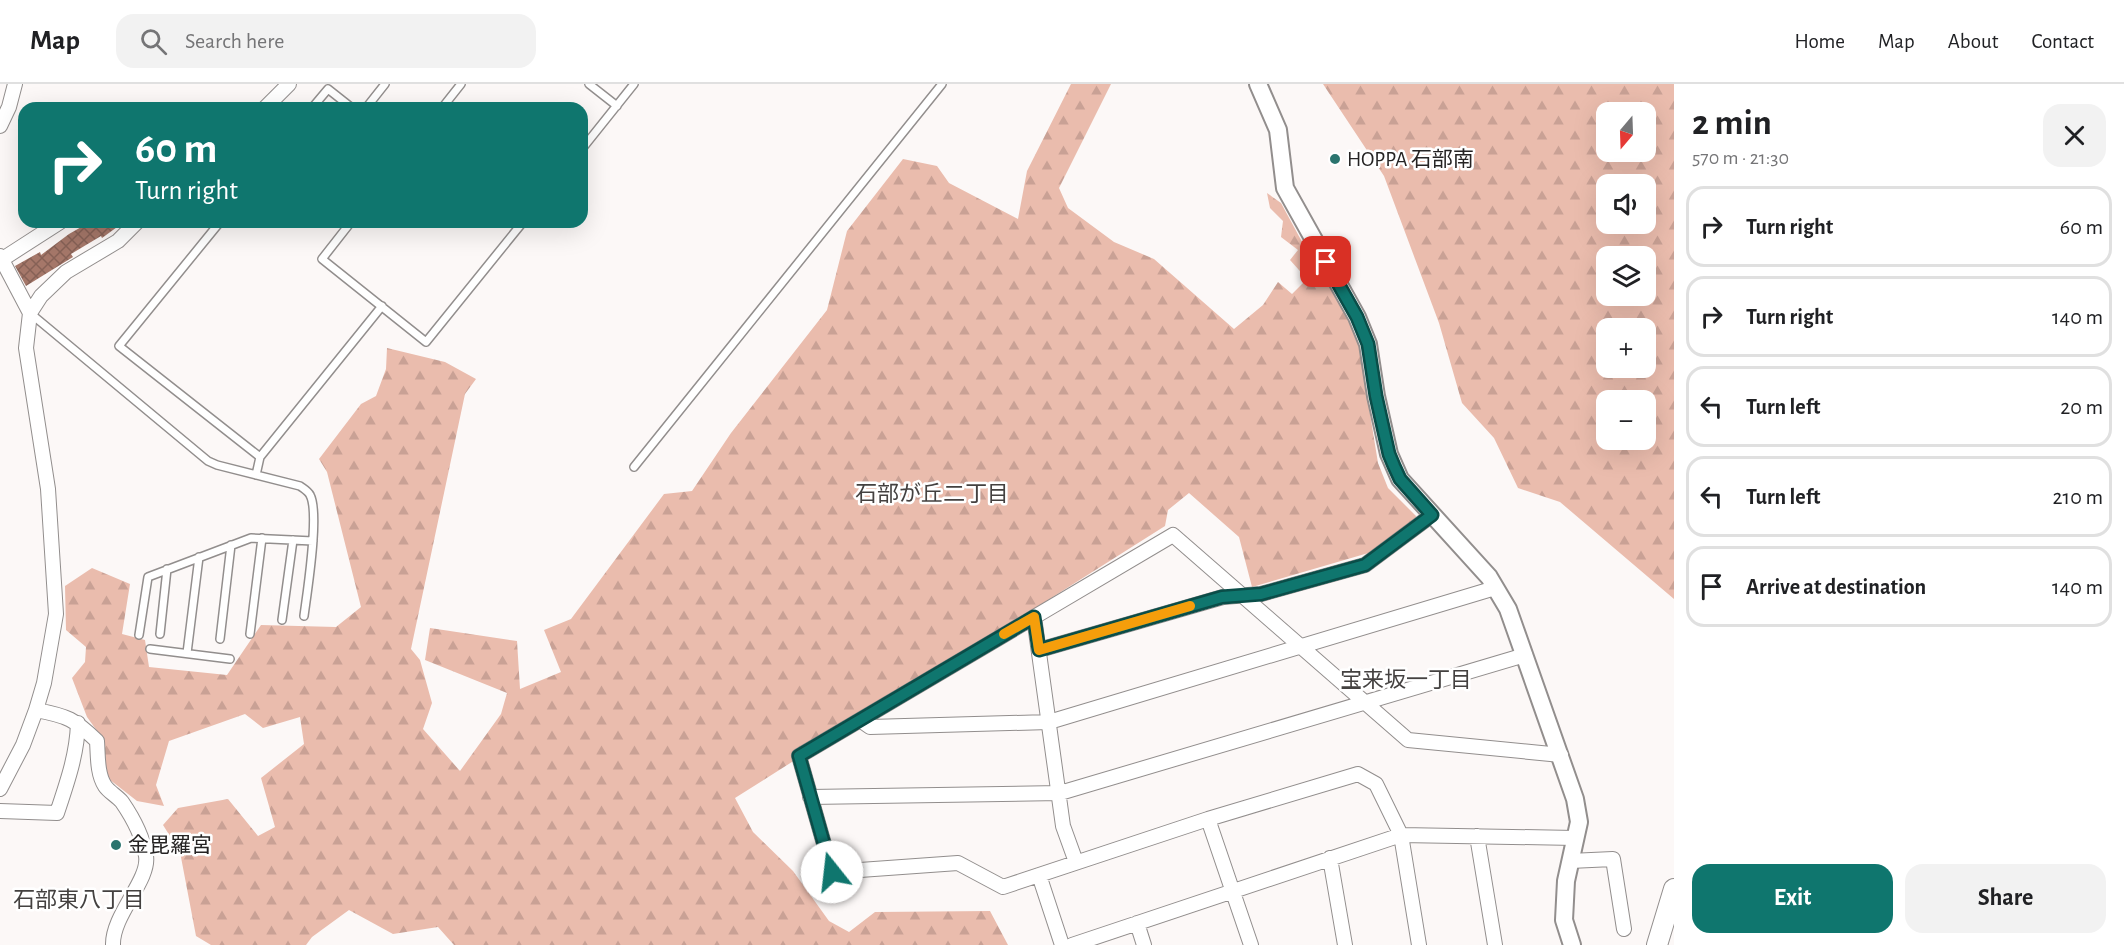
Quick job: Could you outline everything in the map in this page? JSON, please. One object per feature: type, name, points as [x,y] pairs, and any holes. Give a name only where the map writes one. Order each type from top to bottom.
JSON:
[{"type":"main road","points":[[1657,945],[1673,894]]},
{"type":"street","points":[[0,126],[9,107],[15,84]]},
{"type":"street","points":[[271,102],[289,84]]},
{"type":"street","points":[[1258,84],[1278,130],[1285,188],[1357,317],[1368,344],[1376,396],[1389,454],[1400,479],[1489,577],[1508,609],[1525,655],[1561,755],[1575,799],[1579,822],[1566,881],[1564,920],[1572,945]]},
{"type":"street","points":[[30,313],[1,258],[50,228]]},
{"type":"street","points":[[0,789],[23,745],[36,710],[44,683],[56,614],[48,489],[26,348],[30,313],[41,296],[66,272],[118,241],[131,228]]},
{"type":"street","points":[[1039,650],[1222,597],[1261,594],[1365,565],[1432,515]]},
{"type":"street","points":[[1419,945],[1401,835],[1376,784],[1358,774],[1208,819],[1003,887],[958,862],[832,872],[799,756],[1173,535],[1408,740],[1561,755]]},
{"type":"street","points":[[860,720],[870,727],[1049,722],[1495,588]]},
{"type":"street","points":[[1034,617],[1063,826],[1076,862]]},
{"type":"street","points":[[810,797],[1060,793],[1525,655]]},
{"type":"street","points":[[36,710],[64,715],[78,723],[97,741],[99,768],[105,786],[121,801],[138,829],[147,859],[141,880],[124,908],[113,936],[113,945]]},
{"type":"street","points":[[0,811],[57,813],[70,777],[77,747],[78,723]]},
{"type":"street","points":[[1208,819],[1251,945]]},
{"type":"street","points":[[1072,945],[1401,835],[1575,838]]},
{"type":"street","points":[[1477,836],[1495,945]]},
{"type":"street","points":[[1330,858],[1345,945]]},
{"type":"street","points":[[1570,861],[1613,859],[1624,929]]},
{"type":"street","points":[[1038,875],[1062,945]]},
{"type":"street","points":[[1137,923],[1144,945]]},
{"type":"lane","points":[[371,102],[385,84]]},
{"type":"lane","points":[[447,102],[461,84]]},
{"type":"lane","points":[[589,84],[616,106]]},
{"type":"lane","points":[[588,141],[634,84]]},
{"type":"lane","points":[[634,467],[942,84]]},
{"type":"lane","points":[[317,102],[328,88],[345,102]]},
{"type":"lane","points":[[215,228],[119,346],[260,457]]},
{"type":"lane","points":[[346,228],[322,259],[426,342],[518,228]]},
{"type":"lane","points":[[256,475],[260,457],[381,306]]},
{"type":"lane","points":[[30,313],[208,461],[300,486],[311,497],[313,541],[304,616]]},
{"type":"lane","points":[[139,635],[148,577],[251,538],[313,541]]},
{"type":"lane","points":[[250,634],[262,538]]},
{"type":"lane","points":[[282,620],[293,540]]},
{"type":"lane","points":[[220,639],[231,545]]},
{"type":"lane","points":[[187,653],[199,557]]},
{"type":"lane","points":[[160,634],[167,569]]},
{"type":"lane","points":[[150,649],[230,659]]},
{"type":"green space","points":[[1071,84],[1111,84],[1059,188],[1068,208],[1114,242],[1154,259],[1234,329],[1263,305],[1278,282],[1292,294],[1307,279],[1290,260],[1298,250],[1281,237],[1283,221],[1270,208],[1267,193],[1281,203],[1343,308],[1358,340],[1378,463],[1388,488],[1416,516],[1415,522],[1382,549],[1252,587],[1239,537],[1189,493],[1168,510],[1165,526],[735,798],[753,832],[793,871],[829,921],[849,932],[875,912],[990,911],[1008,945],[454,945],[438,927],[393,934],[349,910],[312,937],[306,945],[211,945],[196,936],[180,852],[163,825],[178,808],[228,799],[258,836],[275,827],[261,778],[304,744],[300,717],[263,728],[245,714],[169,741],[156,785],[164,806],[137,801],[105,776],[100,735],[87,717],[72,678],[85,662],[86,647],[66,630],[65,586],[92,568],[130,584],[122,634],[145,640],[149,667],[227,675],[261,625],[336,627],[361,607],[327,472],[319,459],[361,404],[376,396],[386,369],[387,348],[445,362],[476,379],[465,394],[411,649],[420,660],[432,703],[423,729],[460,771],[501,714],[507,693],[425,660],[430,628],[517,641],[520,689],[561,672],[544,630],[571,619],[664,494],[692,491],[731,433],[827,310],[847,231],[903,159],[937,166],[949,183],[1018,219],[1027,171]]},
{"type":"green space","points":[[1323,84],[1674,84],[1674,599],[1560,502],[1518,488],[1494,438],[1462,403],[1439,323],[1384,176]]},
{"type":"building","points":[[80,228],[116,228],[71,254],[73,257],[26,286],[15,266],[40,252],[41,255]]},
{"type":"slow traffic","points":[[1004,634],[1034,617],[1039,650],[1190,606]]},
{"type":"place","name":"HOPPA 石部南","points":[[1335,159]]},
{"type":"place","name":"金毘羅宮","points":[[116,845]]},
{"type":"district","name":"石部が丘二丁目","points":[[932,494]]},
{"type":"district","name":"宝来坂一丁目","points":[[1406,680]]},
{"type":"district","name":"石部東八丁目","points":[[79,900]]},
{"type":"route","points":[[832,872],[799,756],[1034,617],[1039,650],[1222,597],[1261,594],[1365,565],[1432,515],[1400,479],[1394,466],[1389,454],[1376,396],[1368,344],[1357,317],[1326,262]]}]
